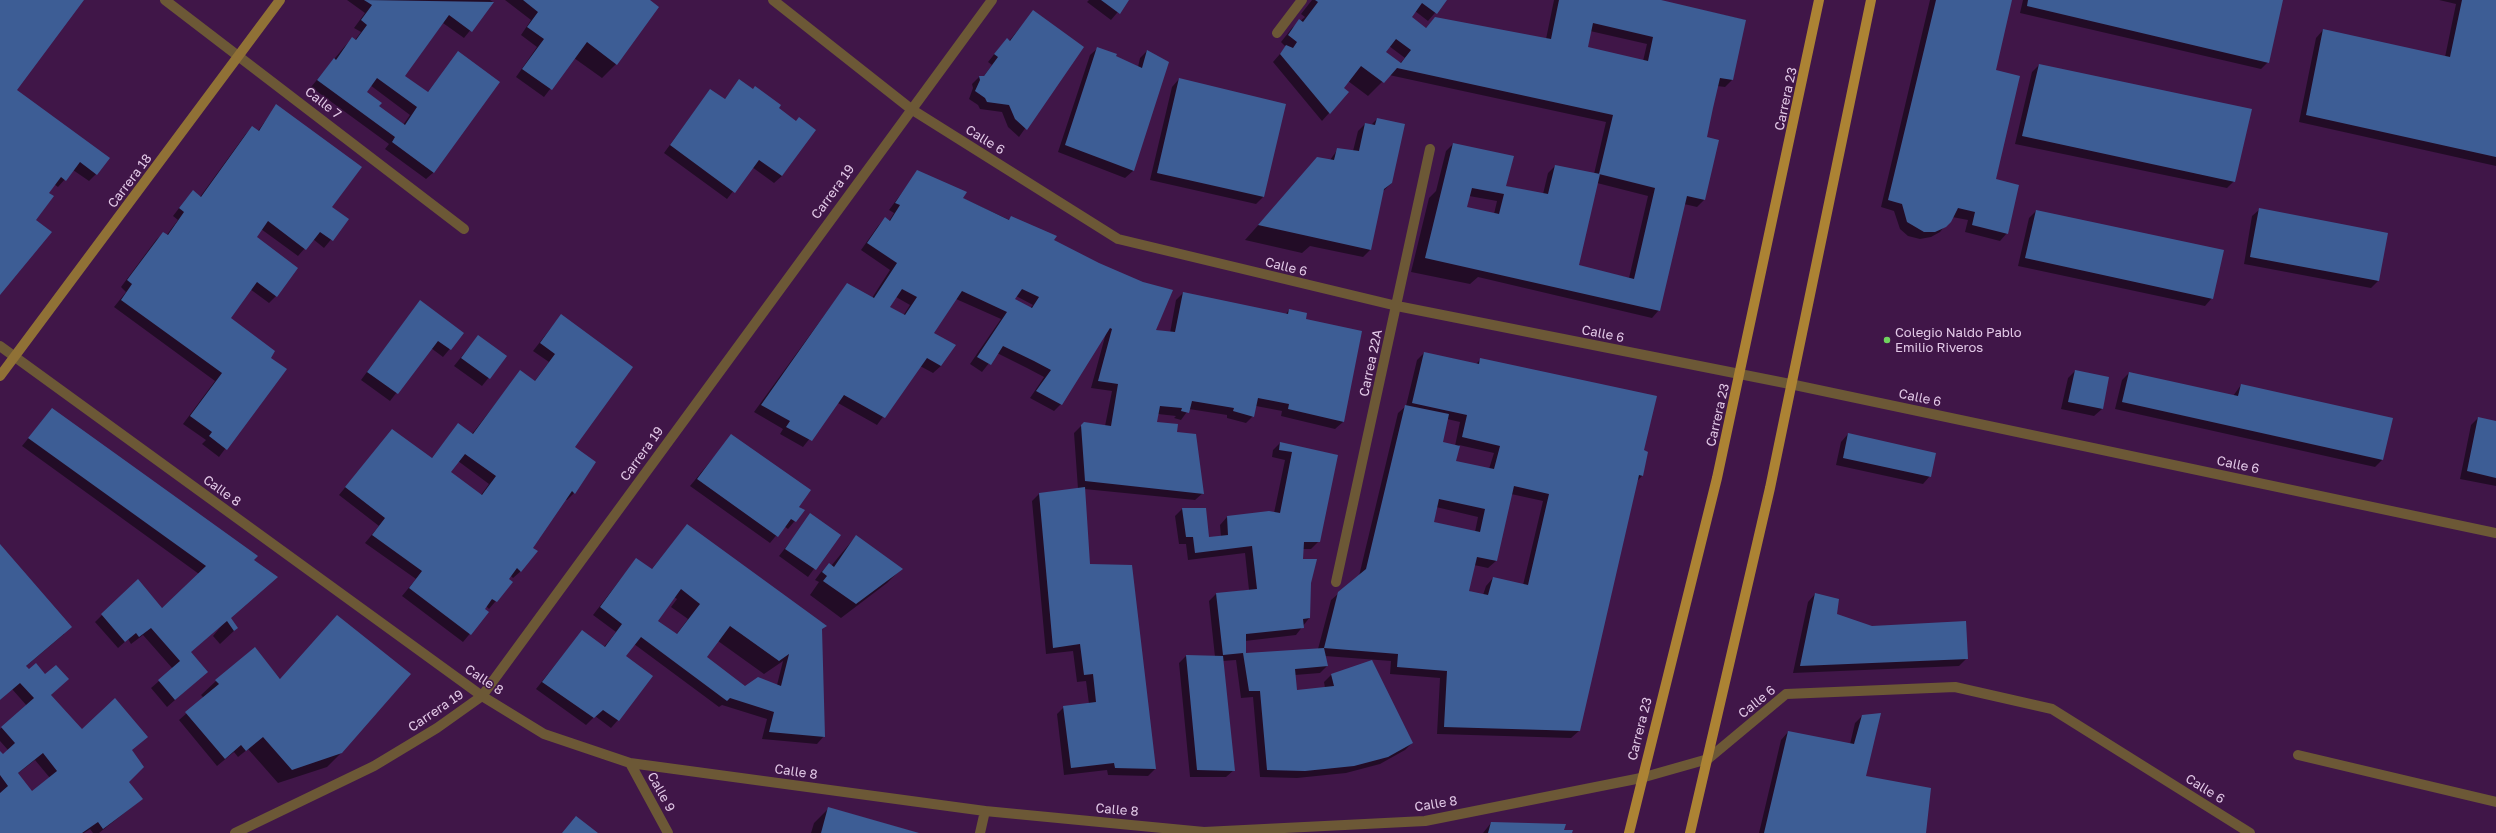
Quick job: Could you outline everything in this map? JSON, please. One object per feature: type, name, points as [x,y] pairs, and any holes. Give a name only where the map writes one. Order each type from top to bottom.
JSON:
[{"type":"main road","name":"Carrera 23","points":[[1629,833],[1641,778],[1717,478],[1819,0]]},
{"type":"main road","points":[[1690,833],[1708,758],[1790,384],[1871,0]]},
{"type":"street","name":"Calle 7","points":[[165,0],[464,229]]},
{"type":"street","name":"Carrera 18","points":[[0,376],[240,56],[280,0]]},
{"type":"street","name":"Calle 6","points":[[773,0],[911,109],[1118,240],[1397,306],[1790,384],[2496,533]]},
{"type":"street","name":"Carrera 19","points":[[235,833],[374,766],[437,728],[482,696],[992,0]]},
{"type":"street","points":[[1277,33],[1302,0]]},
{"type":"street","name":"Carrea 22A","points":[[1336,582],[1430,149]]},
{"type":"street","name":"Calle 8","points":[[0,346],[482,696],[544,734],[630,763],[985,811],[1204,832],[1425,821],[1641,778],[1708,758]]},
{"type":"street","name":"Calle 6","points":[[1708,758],[1786,694],[1955,687],[2052,709],[2250,833]]},
{"type":"street","points":[[2298,755],[2496,802]]},
{"type":"street","name":"Calle 9","points":[[630,763],[668,833]]},
{"type":"street","points":[[980,833],[985,811]]},
{"type":"building","points":[[0,0],[84,0],[17,90],[110,158],[97,175],[80,162],[66,181],[61,177],[49,193],[54,196],[36,220],[52,232],[0,295]]},
{"type":"building","points":[[364,0],[494,2],[472,32],[449,15],[405,76],[428,92],[458,51],[500,82],[434,173],[392,142],[395,137],[317,80],[334,58],[336,60],[352,37],[356,40],[367,25],[361,20],[372,5]],"holes":[[[377,78],[417,107],[405,125],[379,106],[382,103],[367,92]]]},
{"type":"building","points":[[523,0],[650,0],[659,7],[617,65],[587,42],[552,90],[522,69],[544,39],[527,27],[538,12]]},
{"type":"building","points":[[1101,0],[1129,0],[1120,14]]},
{"type":"building","points":[[1315,0],[1447,0],[1437,14],[1422,3],[1412,17],[1426,28],[1435,17],[1551,39],[1559,0],[1661,0],[1746,20],[1733,80],[1720,78],[1713,108],[1707,137],[1719,140],[1705,200],[1687,196],[1660,311],[1425,258],[1453,143],[1514,156],[1506,186],[1548,194],[1555,165],[1599,174],[1613,115],[1397,68],[1384,83],[1361,66],[1344,88],[1349,92],[1330,114],[1280,54],[1286,45],[1293,48],[1297,42],[1288,35],[1299,19],[1303,22],[1318,2]],"holes":[[[1593,23],[1653,37],[1648,61],[1588,47]],[[1396,39],[1411,50],[1401,63],[1386,52]],[[1600,174],[1655,188],[1634,279],[1579,265]],[[1472,188],[1504,194],[1499,214],[1467,207]]]},
{"type":"building","points":[[1936,0],[2012,0],[1996,70],[2020,76],[1996,179],[2019,185],[2008,234],[1972,225],[1975,212],[1958,208],[1951,222],[1946,227],[1935,232],[1924,232],[1907,222],[1902,204],[1888,200]]},
{"type":"building","points":[[2028,0],[2283,0],[2269,63],[2027,6]]},
{"type":"building","points":[[2462,0],[2496,0],[2496,157],[2306,115],[2323,29],[2450,57]]},
{"type":"building","points":[[1033,10],[1084,47],[1027,130],[1015,119],[1009,105],[987,102],[985,98],[975,91],[980,80],[979,76],[984,76],[998,57],[994,54],[1007,38],[1010,41]]},
{"type":"building","points":[[1097,47],[1117,54],[1116,56],[1142,68],[1147,50],[1169,62],[1134,171],[1065,145]]},
{"type":"building","points":[[2039,64],[2252,109],[2235,182],[2022,136]]},
{"type":"building","points":[[1179,78],[1286,104],[1264,197],[1157,173]]},
{"type":"building","points":[[739,79],[753,89],[755,86],[781,105],[779,108],[796,121],[799,117],[816,130],[782,176],[759,160],[735,193],[670,145],[710,89],[725,99]]},
{"type":"building","points":[[276,104],[362,167],[332,207],[349,219],[333,241],[320,232],[306,250],[268,221],[257,237],[298,268],[277,297],[257,282],[231,318],[275,351],[271,358],[287,369],[227,450],[209,436],[212,432],[190,416],[222,373],[121,300],[132,284],[127,280],[163,232],[168,235],[184,212],[179,208],[193,190],[201,197],[252,126],[259,131]]},
{"type":"building","points":[[1377,118],[1405,124],[1392,183],[1384,189],[1371,250],[1258,225],[1317,157],[1334,160],[1337,148],[1359,151],[1365,123],[1375,125]]},
{"type":"building","points":[[917,170],[967,192],[963,198],[1009,220],[1011,216],[1057,236],[1054,240],[1099,263],[1143,282],[1173,290],[1156,330],[1175,332],[1183,292],[1288,314],[1289,309],[1307,313],[1306,319],[1362,331],[1344,422],[1288,409],[1289,404],[1258,398],[1254,417],[1233,411],[1234,408],[1192,401],[1189,413],[1181,411],[1182,408],[1160,406],[1157,422],[1178,424],[1177,432],[1196,434],[1204,494],[1085,481],[1081,425],[1084,422],[1111,426],[1118,384],[1098,381],[1112,329],[1110,328],[1062,405],[1036,391],[1051,370],[1003,346],[991,365],[977,357],[1007,312],[962,291],[934,333],[956,345],[941,366],[927,358],[885,418],[844,395],[812,441],[786,427],[790,421],[761,405],[847,283],[874,298],[897,263],[867,243],[885,217],[890,221],[900,205],[895,203]],"holes":[[[902,289],[917,297],[905,315],[890,307]],[[1022,289],[1039,297],[1032,308],[1015,299]]]},
{"type":"building","points":[[2259,208],[2388,233],[2379,281],[2250,257]]},
{"type":"building","points":[[2036,210],[2224,250],[2213,299],[2025,258]]},
{"type":"building","points":[[420,300],[464,333],[451,350],[438,341],[398,394],[367,372]]},
{"type":"building","points":[[561,314],[633,367],[575,447],[596,462],[575,494],[572,491],[533,548],[538,551],[521,572],[517,568],[509,579],[513,582],[497,602],[492,599],[485,609],[489,612],[471,635],[409,588],[422,571],[372,535],[385,518],[345,487],[392,429],[432,458],[458,423],[473,434],[520,370],[535,381],[555,354],[540,343]],"holes":[[[465,454],[496,476],[482,495],[451,472]]]},
{"type":"building","points":[[478,335],[507,356],[490,379],[461,358]]},
{"type":"building","points":[[1424,352],[1479,364],[1480,358],[1657,396],[1644,450],[1648,452],[1643,476],[1639,475],[1580,731],[1444,727],[1447,671],[1397,667],[1398,654],[1324,648],[1338,592],[1366,569],[1405,405],[1449,414],[1443,442],[1460,446],[1456,461],[1494,469],[1500,446],[1462,437],[1467,415],[1412,403]],"holes":[[[1514,486],[1549,494],[1528,585],[1493,577],[1488,595],[1469,591],[1477,557],[1497,561]],[[1439,499],[1485,509],[1480,532],[1434,522]]]},
{"type":"building","points":[[2075,370],[2109,377],[2103,409],[2068,402]]},
{"type":"building","points":[[2129,372],[2238,396],[2241,384],[2393,418],[2383,460],[2122,402]]},
{"type":"building","points":[[52,408],[258,556],[254,560],[278,577],[231,618],[238,628],[234,631],[227,621],[191,652],[208,672],[175,700],[158,680],[180,661],[151,628],[139,637],[136,633],[125,642],[101,614],[138,579],[162,608],[206,566],[28,438]]},
{"type":"building","points":[[2478,417],[2496,421],[2496,478],[2467,471]]},
{"type":"building","points":[[1848,433],[1936,453],[1931,477],[1843,458]]},
{"type":"building","points":[[731,434],[811,490],[799,507],[805,510],[796,522],[791,519],[778,537],[697,479]]},
{"type":"building","points":[[1280,442],[1338,455],[1320,542],[1304,542],[1303,559],[1317,559],[1311,583],[1310,618],[1303,619],[1304,628],[1246,634],[1246,653],[1324,648],[1328,666],[1295,669],[1297,690],[1334,686],[1331,674],[1372,660],[1413,743],[1388,757],[1354,766],[1305,771],[1267,770],[1260,691],[1249,691],[1243,653],[1223,655],[1216,593],[1257,589],[1252,546],[1195,553],[1193,537],[1186,537],[1182,508],[1206,508],[1209,537],[1228,535],[1227,516],[1269,511],[1280,513],[1292,452],[1279,450]]},
{"type":"building","points":[[1085,487],[1090,564],[1132,565],[1156,769],[1115,768],[1114,763],[1071,768],[1063,706],[1096,702],[1093,674],[1084,675],[1080,644],[1053,648],[1039,493]]},
{"type":"building","points":[[810,513],[841,535],[816,570],[785,549]]},
{"type":"building","points":[[687,524],[827,626],[822,629],[825,737],[769,732],[774,712],[730,698],[727,701],[641,637],[626,656],[653,676],[619,721],[603,710],[594,718],[542,682],[582,630],[605,647],[622,624],[600,607],[636,558],[652,569]],"holes":[[[681,589],[700,604],[677,634],[658,621]],[[730,626],[779,661],[789,654],[781,686],[758,677],[745,686],[707,657]]]},
{"type":"building","points":[[856,535],[903,569],[856,604],[823,581],[827,576],[822,572],[829,563],[834,567]]},
{"type":"building","points":[[0,544],[72,627],[26,666],[29,669],[36,663],[45,674],[56,665],[69,679],[51,695],[82,729],[115,698],[148,737],[132,750],[144,767],[129,782],[143,799],[103,829],[98,822],[82,833],[0,833],[0,793],[8,786],[0,775],[0,751],[3,754],[15,743],[1,727],[34,698],[20,683],[0,700]],"holes":[[[43,753],[57,771],[32,791],[18,773]]]},
{"type":"building","points":[[1815,593],[1839,599],[1837,614],[1872,626],[1966,621],[1968,659],[1800,666]]},
{"type":"building","points":[[337,615],[411,674],[342,753],[292,770],[263,737],[246,751],[241,745],[225,759],[185,712],[219,684],[215,680],[255,647],[280,679]]},
{"type":"building","points":[[1186,655],[1223,656],[1235,771],[1197,770]]},
{"type":"building","points":[[1881,713],[1866,776],[1931,788],[1926,833],[1764,833],[1788,731],[1854,744],[1862,715]]},
{"type":"building","points":[[828,807],[919,833],[821,833]]},
{"type":"building","points":[[576,816],[598,833],[562,833]]},
{"type":"building","points":[[1491,822],[1566,824],[1564,830],[1573,830],[1572,833],[1488,833]]},
{"type":"place","name":"Colegio Naldo Pablo Emilio Riveros","points":[[1887,340]]}]
